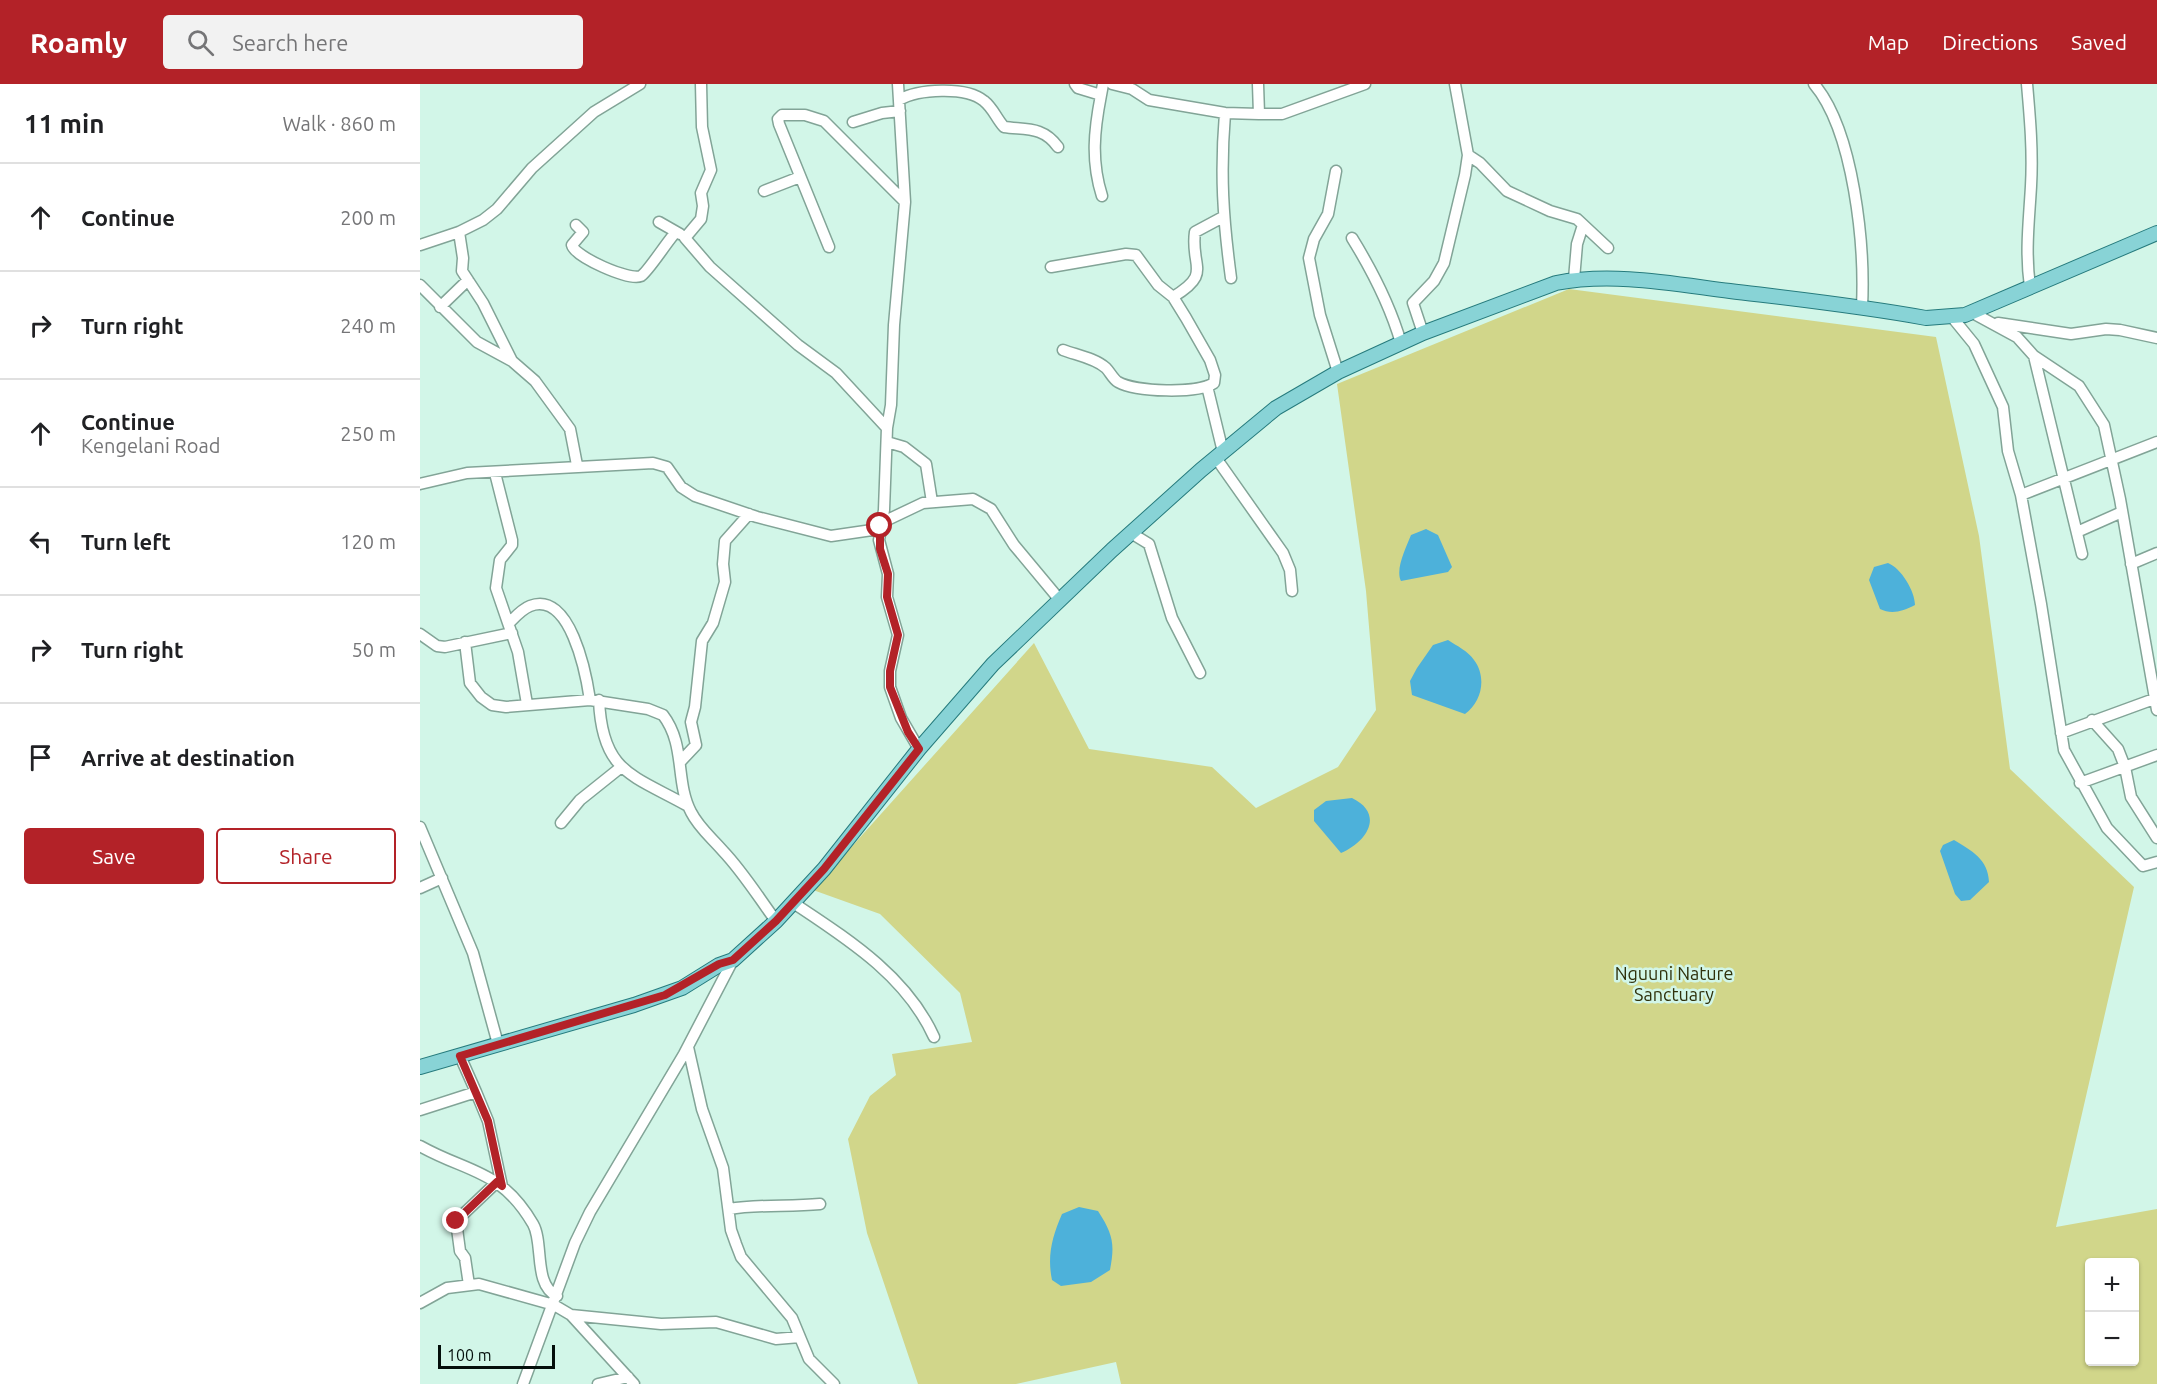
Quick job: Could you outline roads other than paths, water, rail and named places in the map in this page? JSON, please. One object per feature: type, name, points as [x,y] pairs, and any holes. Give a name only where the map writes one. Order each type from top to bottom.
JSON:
[{"type":"main road","points":[[420,1067],[665,995],[719,964],[733,960],[776,921],[824,869],[919,749],[993,664],[1059,599],[1219,455],[1286,400],[1338,372],[1423,333],[1556,283],[1574,279],[1664,283],[1926,318],[1952,317],[1971,312],[2030,288],[2157,233]]},
{"type":"street","points":[[420,245],[459,232],[483,220],[497,209],[532,168],[594,112],[621,89],[640,84]]},
{"type":"street","points":[[576,225],[583,232],[572,245],[574,251],[594,262],[634,277],[643,275],[680,235],[701,219],[704,210],[701,193],[711,170],[702,127],[700,84]]},
{"type":"street","points":[[898,84],[905,202],[894,326],[891,405],[887,428],[880,549],[888,574],[887,597],[898,635],[890,671],[890,687],[908,732],[919,749]]},
{"type":"street","points":[[1075,84],[1078,88],[1102,89],[1094,134],[1093,160],[1102,196]]},
{"type":"street","points":[[1113,84],[1132,89],[1149,100],[1224,114],[1282,114],[1365,84]]},
{"type":"street","points":[[1258,84],[1259,114]]},
{"type":"street","points":[[1423,333],[1413,303],[1434,281],[1444,263],[1468,155],[1455,84]]},
{"type":"street","points":[[1814,84],[1823,95],[1844,143],[1862,258],[1862,308]]},
{"type":"street","points":[[2026,84],[2031,132],[2031,185],[2025,256],[2030,288]]},
{"type":"street","points":[[853,122],[900,105],[909,94],[926,91],[974,95],[991,107],[1004,127],[1031,128],[1047,135],[1058,147]]},
{"type":"street","points":[[830,247],[779,124],[778,119],[782,116],[798,114],[824,121],[905,202]]},
{"type":"street","points":[[1224,114],[1221,172],[1223,217],[1231,278]]},
{"type":"street","points":[[1468,155],[1480,163],[1507,190],[1550,211],[1570,217],[1583,225],[1608,248]]},
{"type":"street","points":[[1336,171],[1328,214],[1314,239],[1309,258],[1320,315],[1338,372]]},
{"type":"street","points":[[764,191],[800,177]]},
{"type":"street","points":[[1173,297],[1190,287],[1196,278],[1195,232],[1223,217]]},
{"type":"street","points":[[659,222],[680,235],[710,267],[775,325],[836,373],[887,428]]},
{"type":"street","points":[[1574,279],[1577,244],[1583,225]]},
{"type":"street","points":[[459,232],[463,258],[462,271],[483,303],[512,361]]},
{"type":"street","points":[[1352,238],[1377,280],[1391,310],[1401,343]]},
{"type":"street","points":[[1052,267],[1130,253],[1136,255],[1158,285],[1173,297],[1210,360],[1215,379],[1214,383],[1207,386],[1165,390],[1126,384],[1117,381],[1105,367],[1063,350]]},
{"type":"street","points":[[440,307],[468,280]]},
{"type":"street","points":[[420,285],[477,342],[512,361],[535,381],[567,424],[577,465]]},
{"type":"street","points":[[1971,312],[2017,337],[2034,356],[2079,386],[2101,419],[2112,459],[2130,564],[2152,644],[2154,699],[2157,710]]},
{"type":"street","points":[[1952,317],[1974,344],[1997,391],[2007,424],[2008,451],[2021,495],[2064,750],[2080,783],[2107,828],[2144,867],[2157,862]]},
{"type":"street","points":[[1992,322],[2072,334],[2120,330],[2157,339]]},
{"type":"street","points":[[2034,356],[2066,479],[2082,554]]},
{"type":"street","points":[[1207,386],[1219,455],[1283,553],[1290,570],[1292,591]]},
{"type":"street","points":[[887,442],[904,447],[926,464],[932,502]]},
{"type":"street","points":[[2021,495],[2157,442]]},
{"type":"street","points":[[420,484],[467,473],[495,473],[577,465],[663,464],[690,493],[749,514],[831,536],[880,526],[932,502],[973,499],[985,504],[1014,545],[1059,599]]},
{"type":"street","points":[[495,473],[512,533],[512,545],[500,560],[496,583],[510,628],[527,704]]},
{"type":"street","points":[[2077,532],[2122,512]]},
{"type":"street","points":[[681,761],[696,745],[691,722],[695,707],[695,688],[704,636],[713,624],[725,582],[723,564],[725,541],[749,514]]},
{"type":"street","points":[[1131,533],[1149,544],[1172,618],[1200,673]]},
{"type":"street","points":[[2130,564],[2157,553]]},
{"type":"street","points":[[420,634],[437,646],[445,647],[510,628],[529,606],[548,604],[558,609],[566,621],[581,660],[604,736],[620,768],[635,779],[667,792],[688,806]]},
{"type":"street","points":[[465,642],[470,683],[481,697],[492,705],[501,707],[594,700],[660,713],[667,722],[681,761],[682,789],[688,806],[697,822],[732,862],[776,921]]},
{"type":"street","points":[[2061,733],[2154,699]]},
{"type":"street","points":[[2092,720],[2114,744],[2125,766],[2131,797],[2157,838]]},
{"type":"street","points":[[2080,783],[2157,755]]},
{"type":"street","points":[[561,824],[580,800],[620,768]]},
{"type":"street","points":[[420,826],[477,963],[498,1044]]},
{"type":"street","points":[[420,888],[442,878]]},
{"type":"street","points":[[792,902],[854,942],[866,953],[915,1001],[934,1036]]},
{"type":"street","points":[[523,1384],[575,1243],[599,1193],[688,1047],[733,960]]},
{"type":"street","points":[[688,1047],[704,1116],[723,1168],[731,1230],[741,1257],[786,1310],[809,1359],[834,1384]]},
{"type":"street","points":[[460,1056],[488,1121],[500,1184]]},
{"type":"street","points":[[420,1110],[450,1103],[476,1092]]},
{"type":"street","points":[[420,1146],[500,1184],[534,1227],[539,1241],[543,1275],[555,1301],[571,1315],[631,1381]]},
{"type":"street","points":[[469,1284],[465,1258],[460,1251],[456,1224],[458,1218],[500,1184]]},
{"type":"street","points":[[729,1209],[752,1205],[820,1204]]},
{"type":"street","points":[[420,1302],[447,1288],[469,1284],[499,1288],[555,1301]]},
{"type":"street","points":[[571,1315],[662,1324],[716,1322],[776,1339],[800,1337]]},
{"type":"street","points":[[598,1384],[631,1381]]},
{"type":"water","points":[[1426,529],[1438,535],[1452,567],[1448,572],[1401,581],[1400,565],[1411,535]]},
{"type":"water","points":[[1888,563],[1898,570],[1906,581],[1913,593],[1915,605],[1897,612],[1880,609],[1869,580],[1874,567]]},
{"type":"water","points":[[1448,640],[1472,657],[1480,674],[1479,696],[1465,714],[1412,695],[1410,681],[1417,668],[1433,645]]},
{"type":"water","points":[[1352,798],[1368,812],[1369,827],[1358,842],[1341,853],[1314,821],[1314,810],[1326,801]]},
{"type":"water","points":[[1954,840],[1978,856],[1988,874],[1989,882],[1970,900],[1961,901],[1955,894],[1940,851],[1943,845]]},
{"type":"water","points":[[1079,1207],[1098,1211],[1107,1226],[1112,1239],[1110,1270],[1091,1282],[1061,1286],[1052,1280],[1050,1255],[1053,1239],[1062,1214]]},
{"type":"park label","name":"Nguuni Nature Sanctuary","points":[[1674,983]]}]
